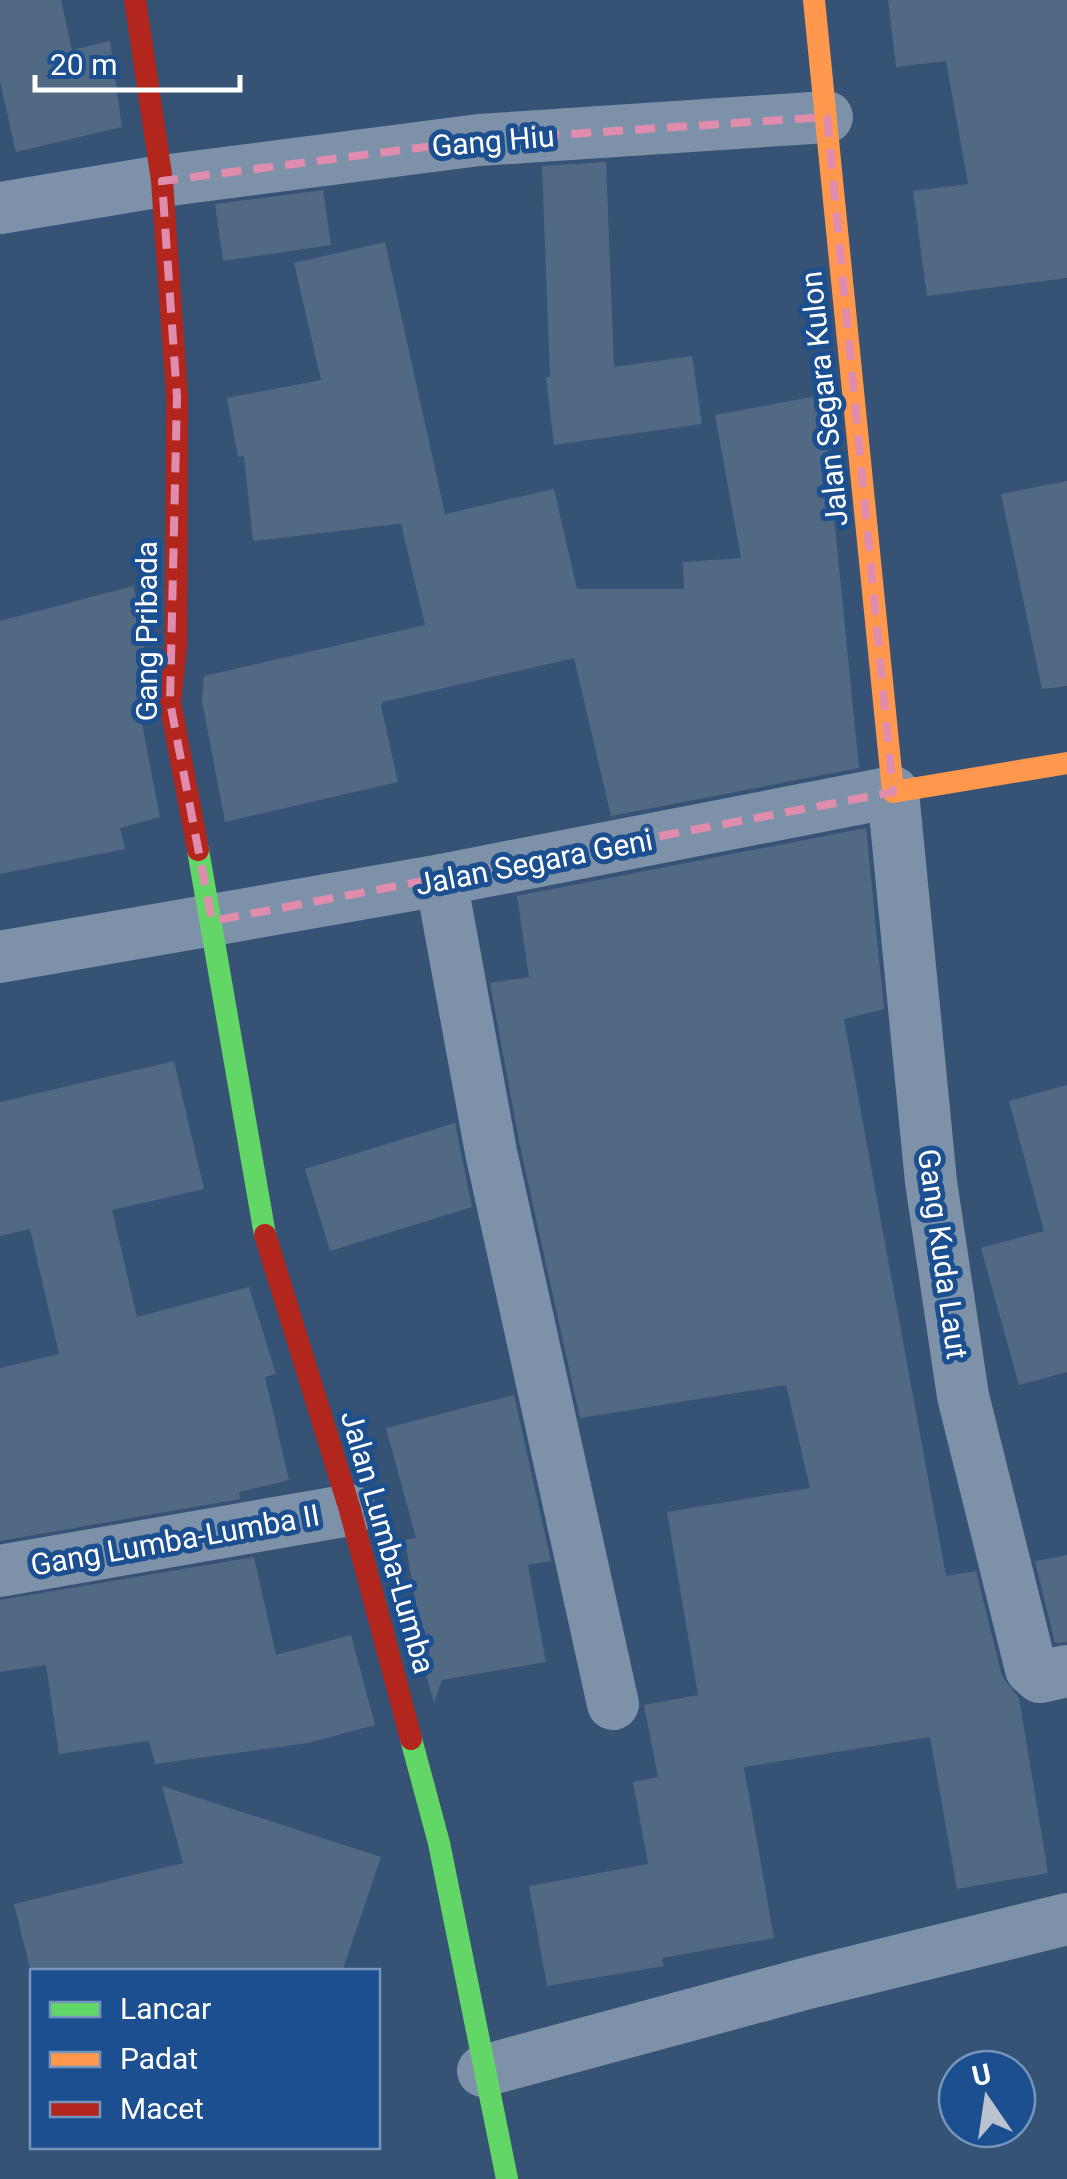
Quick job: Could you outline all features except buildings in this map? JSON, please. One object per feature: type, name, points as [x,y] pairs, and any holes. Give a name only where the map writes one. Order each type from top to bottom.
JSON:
[{"type":"street","points":[[135,0],[162,181]]},
{"type":"street","name":"Jalan Segara Kulon","points":[[814,0],[893,792]]},
{"type":"street","name":"Gang Hiu","points":[[0,208],[162,181],[479,140],[826,117]]},
{"type":"street","name":"Gang Pribada","points":[[162,181],[177,397],[176,646],[170,702],[212,921]]},
{"type":"street","name":"Jalan Segara Geni","points":[[0,957],[441,880],[893,792],[1067,763]]},
{"type":"street","name":"Gang Kuda Laut","points":[[893,792],[931,1182],[964,1396],[1031,1669],[1040,1677],[1067,1671]]},
{"type":"street","points":[[441,880],[491,1152],[612,1704]]},
{"type":"street","name":"Jalan Lumba-Lumba","points":[[212,921],[260,1217],[350,1510],[439,1843],[508,2179]]},
{"type":"street","name":"Gang Lumba-Lumba II","points":[[0,1571],[350,1510]]},
{"type":"street","points":[[483,2071],[808,1983],[1067,1920]]},
{"type":"highlighted area","points":[[827,117],[893,792],[212,921],[170,702],[177,397],[162,181],[479,140]]},
{"type":"traffic: fast","points":[[198,850],[265,1235]]},
{"type":"traffic: fast","points":[[411,1739],[439,1843],[507,2179]]},
{"type":"traffic: slow","points":[[814,0],[893,792],[1067,763]]},
{"type":"traffic: jam","points":[[135,0],[162,181],[177,397],[176,646],[170,702],[198,850]]},
{"type":"traffic: jam","points":[[265,1235],[350,1510],[411,1739]]}]
